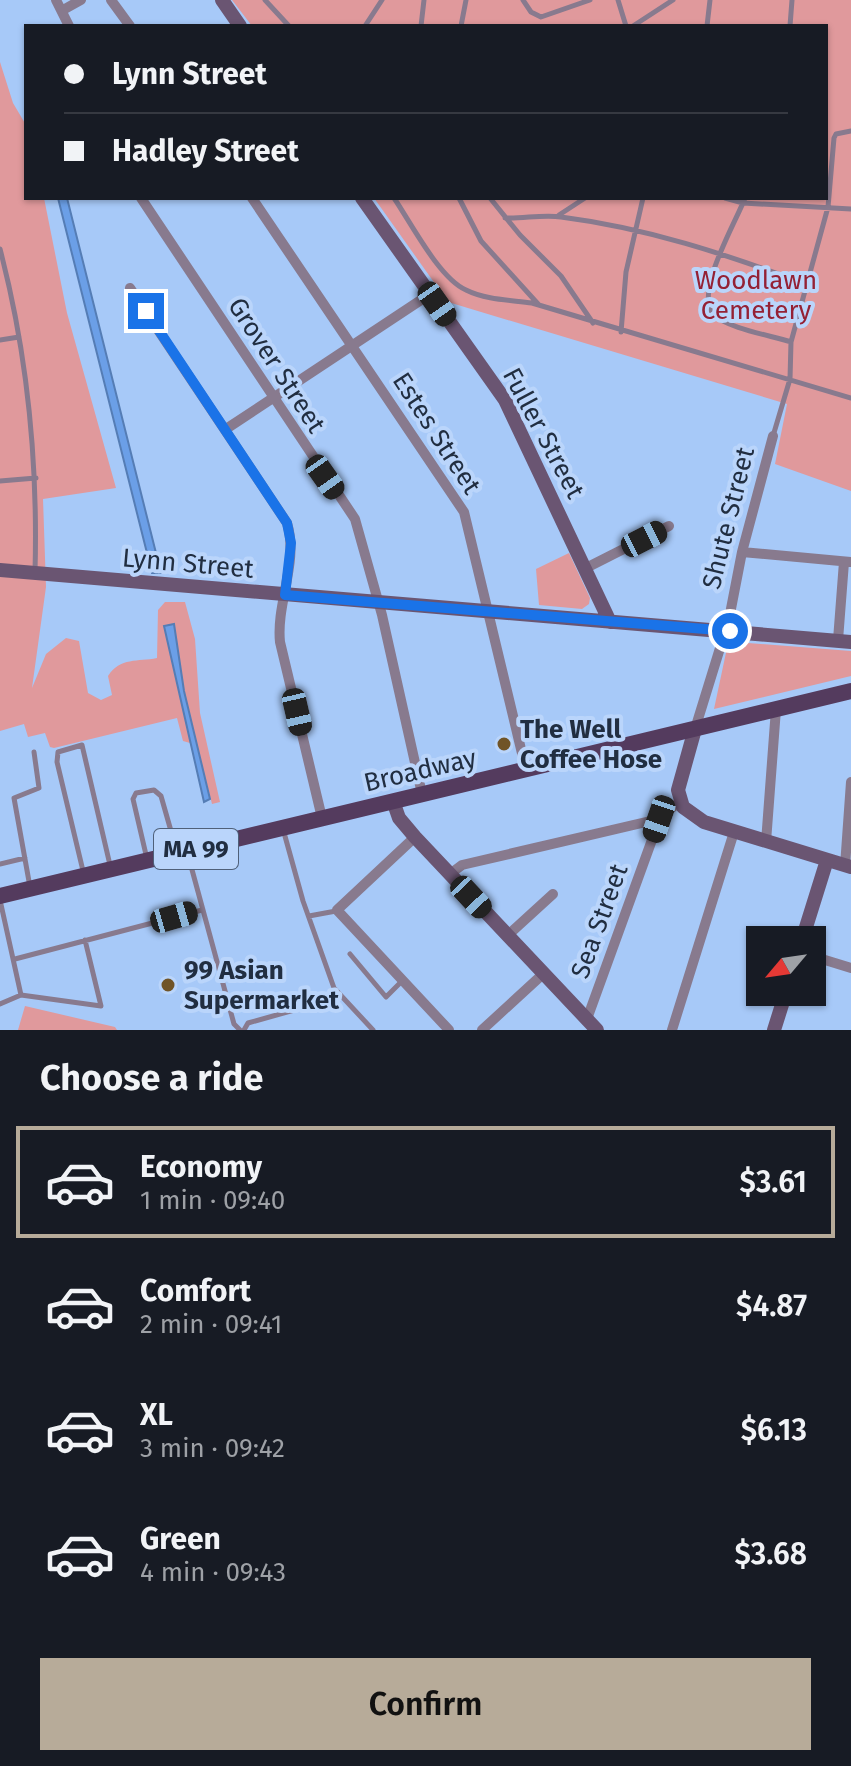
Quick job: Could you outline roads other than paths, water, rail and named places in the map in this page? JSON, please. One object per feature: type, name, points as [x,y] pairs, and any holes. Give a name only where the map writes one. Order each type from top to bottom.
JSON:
[{"type":"main road","points":[[222,0],[239,24]]},
{"type":"main road","name":"Fuller Street","points":[[363,200],[505,400],[610,622]]},
{"type":"main road","name":"Lynn Street","points":[[0,570],[844,641]]},
{"type":"main road","name":"Broadway","points":[[0,898],[30,888],[851,691]]},
{"type":"main road","name":"Shute Street","points":[[680,802],[678,787],[695,729]]},
{"type":"main road","points":[[393,801],[399,818],[415,837],[592,1024]]},
{"type":"main road","points":[[680,802],[699,819],[848,866]]},
{"type":"main road","points":[[806,926],[827,860]]},
{"type":"main road","points":[[774,1030],[782,1006]]},
{"type":"street","points":[[56,0],[68,24]]},
{"type":"street","points":[[63,10],[81,0]]},
{"type":"street","points":[[111,0],[129,24]]},
{"type":"street","name":"Grover Street","points":[[142,200],[355,519],[422,794]]},
{"type":"street","name":"Estes Street","points":[[253,200],[464,512],[526,770]]},
{"type":"street","points":[[130,288],[287,523],[291,543],[278,625],[280,642],[322,818]]},
{"type":"street","points":[[226,429],[430,294]]},
{"type":"street","name":"Shute Street","points":[[695,729],[773,436]]},
{"type":"street","points":[[586,568],[669,526]]},
{"type":"street","points":[[742,552],[847,562],[844,641]]},
{"type":"street","points":[[766,842],[776,709]]},
{"type":"street","points":[[848,866],[851,782]]},
{"type":"street","points":[[450,874],[462,865],[659,819],[680,802]]},
{"type":"street","name":"Sea Street","points":[[592,1024],[659,819]]},
{"type":"street","points":[[672,1030],[734,832]]},
{"type":"street","points":[[415,837],[337,910],[449,1030]]},
{"type":"street","points":[[507,936],[553,894]]},
{"type":"street","points":[[826,960],[851,968]]},
{"type":"street","points":[[482,1030],[543,974]]},
{"type":"lane","points":[[265,0],[287,24]]},
{"type":"lane","points":[[366,24],[382,0]]},
{"type":"lane","points":[[421,24],[424,0]]},
{"type":"lane","points":[[461,24],[466,0]]},
{"type":"lane","points":[[523,0],[531,12],[541,17],[590,0]]},
{"type":"lane","points":[[618,0],[625,24]]},
{"type":"lane","points":[[636,24],[673,0]]},
{"type":"lane","points":[[707,24],[710,0]]},
{"type":"lane","points":[[790,24],[792,0]]},
{"type":"lane","points":[[773,436],[790,379],[791,342],[828,207],[834,138],[836,134],[851,131]]},
{"type":"lane","points":[[395,200],[424,244],[463,289],[539,306],[851,398]]},
{"type":"lane","points":[[460,200],[481,241],[539,306]]},
{"type":"lane","points":[[492,200],[561,276],[594,324]]},
{"type":"lane","points":[[556,216],[571,210],[583,200]]},
{"type":"lane","points":[[621,332],[635,228],[642,200]]},
{"type":"lane","points":[[791,342],[715,316],[707,295],[721,252],[744,200],[851,209]]},
{"type":"lane","points":[[505,218],[556,216],[635,228],[721,252],[806,284]]},
{"type":"lane","points":[[0,249],[28,380],[36,478],[34,573]]},
{"type":"lane","points":[[0,340],[19,337]]},
{"type":"lane","points":[[0,481],[36,478]]},
{"type":"lane","points":[[84,876],[57,762],[58,752],[82,745],[111,869]]},
{"type":"lane","points":[[30,888],[14,798],[39,788],[34,752]]},
{"type":"lane","points":[[147,860],[133,799],[136,793],[146,790],[161,796],[202,910],[234,1024],[242,1030],[248,1023],[341,997]]},
{"type":"lane","points":[[283,828],[334,988],[373,1030]]},
{"type":"lane","points":[[0,864],[25,858]]},
{"type":"lane","points":[[0,898],[21,995]]},
{"type":"lane","points":[[15,959],[202,910]]},
{"type":"lane","points":[[309,916],[337,910]]},
{"type":"lane","points":[[0,1004],[21,995],[101,1006],[85,940]]},
{"type":"lane","points":[[350,954],[386,997],[401,982]]},
{"type":"water","points":[[59,200],[68,200],[161,573],[152,573]]},
{"type":"water","points":[[174,624],[184,691],[210,799],[204,802],[164,626]]},
{"type":"place","name":"The Well Coffee Hose","points":[[504,744]]},
{"type":"place","name":"99 Asian Supermarket","points":[[168,985]]},
{"type":"park label","name":"Woodlawn Cemetery","points":[[756,295]]}]
